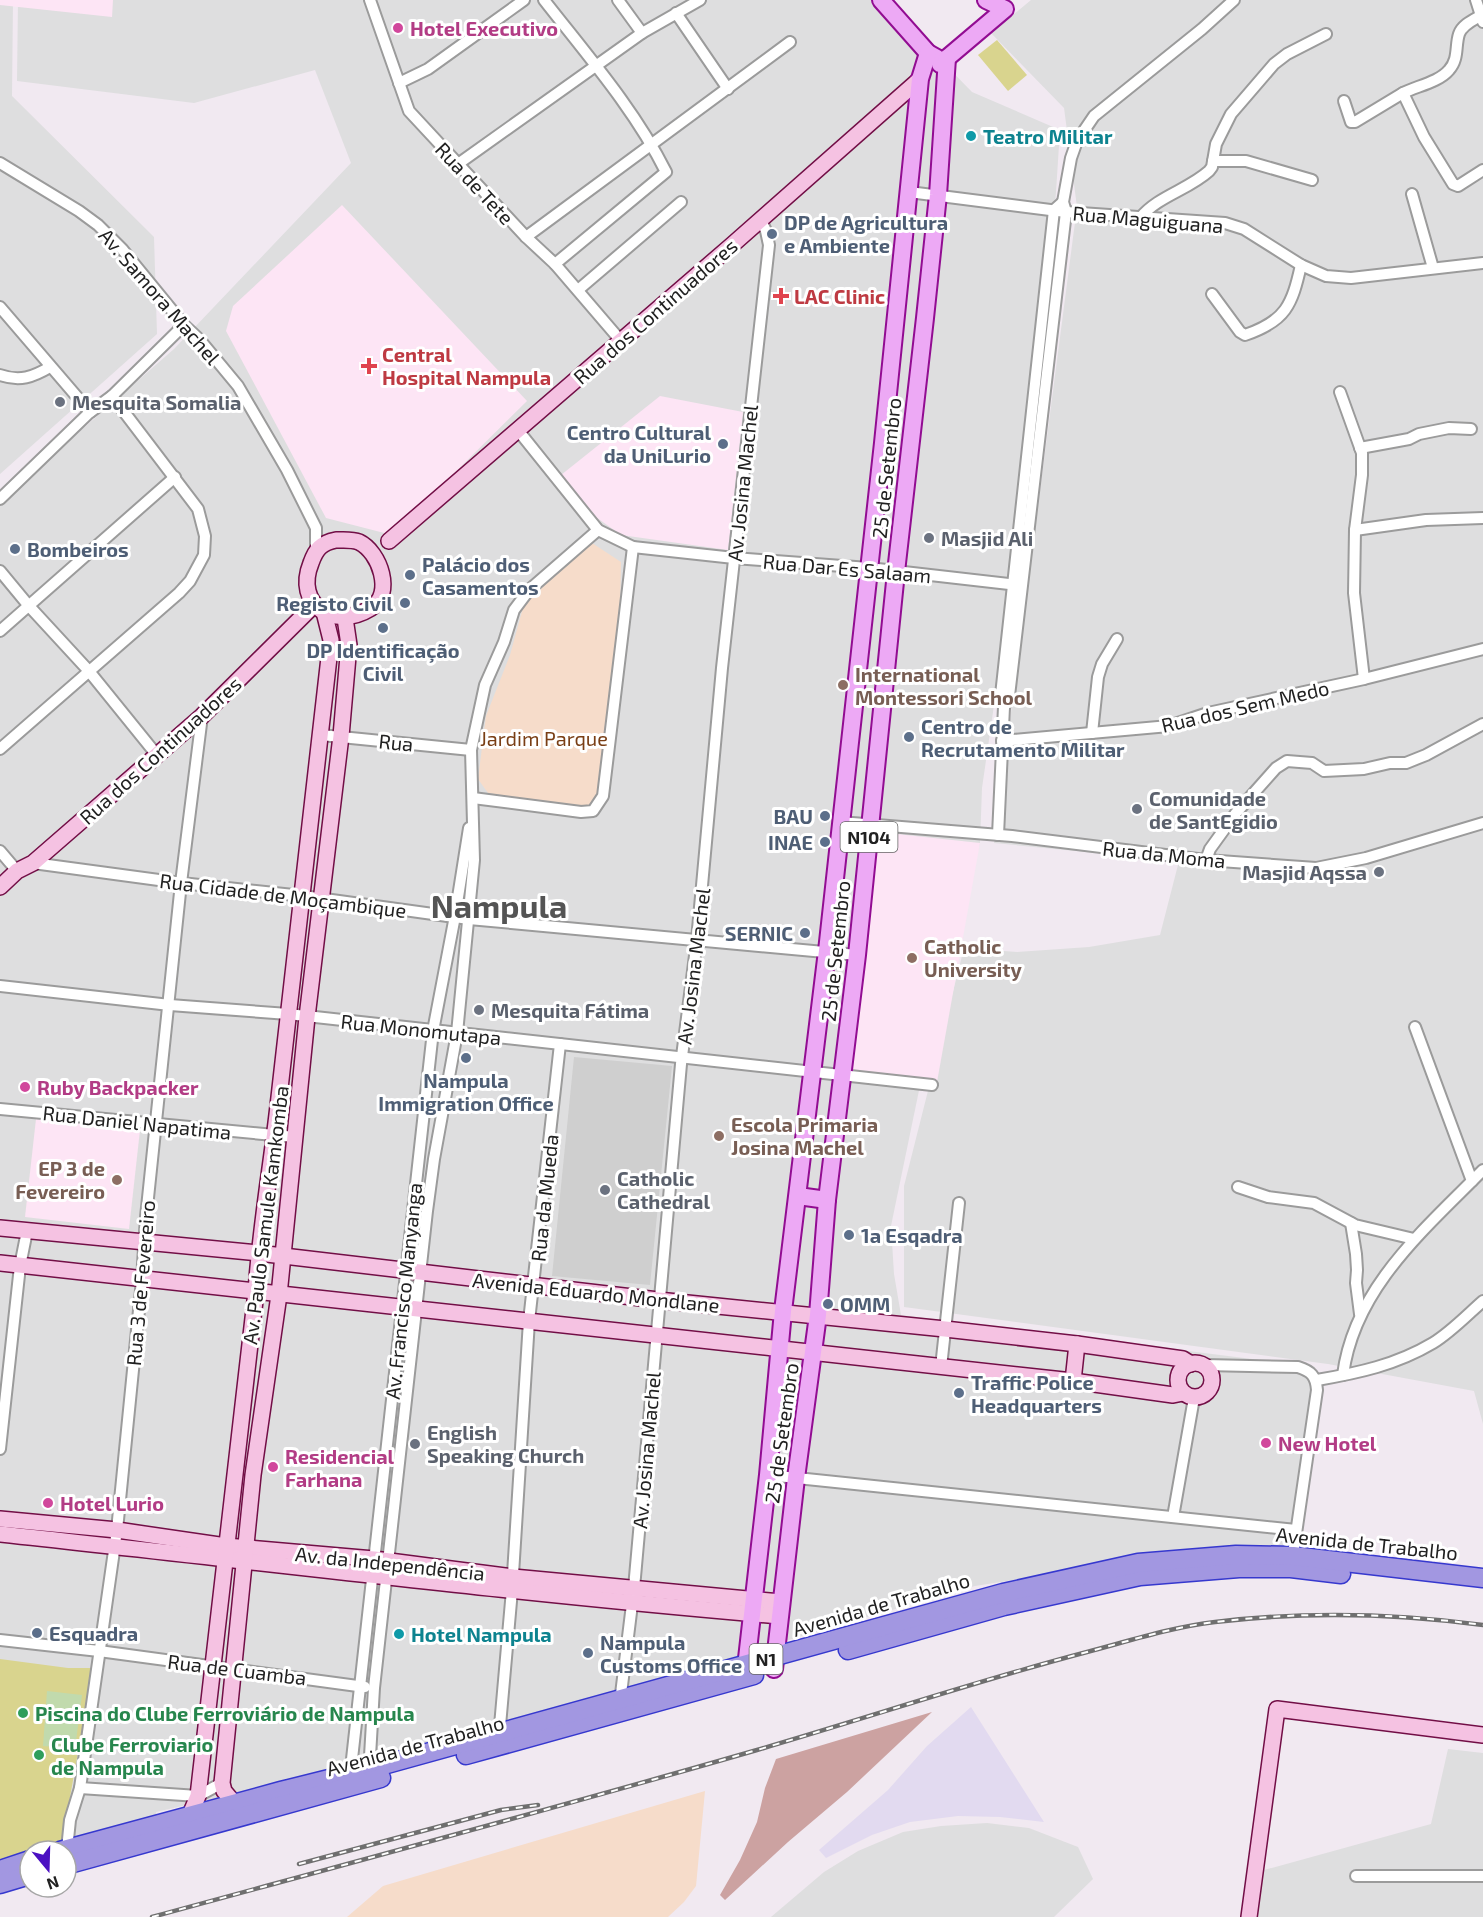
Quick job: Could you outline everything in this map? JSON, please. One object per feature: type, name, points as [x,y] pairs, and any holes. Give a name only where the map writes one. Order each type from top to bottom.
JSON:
[{"type":"highway","name":"Avenida de Trabalho","points":[[1292,1562],[1483,1590]]},
{"type":"highway","name":"Avenida de Trabalho","points":[[78,1852],[112,1845],[369,1775],[1003,1600],[1139,1569],[1239,1568],[1292,1562],[1483,1578]]},
{"type":"highway","name":"Avenida de Trabalho","points":[[112,1845],[189,1817],[235,1804],[283,1798]]},
{"type":"highway","points":[[0,1870],[18,1864]]},
{"type":"highway","points":[[0,1884],[18,1879]]},
{"type":"main road","points":[[881,0],[928,53],[936,58],[947,58]]},
{"type":"main road","points":[[983,26],[984,0],[1010,4]]},
{"type":"main road","points":[[920,79],[1010,4]]},
{"type":"main road","name":"N104","points":[[920,79],[928,53]]},
{"type":"main road","name":"25 de Setembro","points":[[775,1663],[796,1478],[818,1315],[827,1200],[925,318],[938,195],[947,58]]},
{"type":"main road","name":"25 de Setembro","points":[[752,1607],[768,1475],[783,1311],[883,444],[920,79]]},
{"type":"main road","name":"Rua dos Continuadores","points":[[388,541],[761,220],[920,79]]},
{"type":"main road","points":[[896,317],[925,318]]},
{"type":"main road","points":[[883,444],[910,446]]},
{"type":"main road","points":[[336,540],[361,543],[388,541],[382,571],[381,593],[375,606],[365,612],[340,618],[319,608],[306,587],[307,573],[316,549],[325,542],[336,540]]},
{"type":"main road","points":[[361,543],[375,556],[382,571]]},
{"type":"main road","name":"Rua dos Continuadores","points":[[0,887],[17,871],[33,863],[202,716],[319,608]]},
{"type":"main road","name":"Av. Paulo Samule Kamkomba","points":[[189,1817],[198,1796],[256,1292],[258,1253],[275,1135],[321,735],[331,640],[319,608]]},
{"type":"main road","name":"Av. Paulo Samule Kamkomba","points":[[222,1783],[253,1475],[279,1294],[307,1017],[341,736],[349,645],[345,618]]},
{"type":"main road","points":[[854,696],[883,700]]},
{"type":"main road","points":[[798,1196],[827,1200]]},
{"type":"main road","name":"Avenida Eduardo Mondlane","points":[[0,1228],[258,1253],[658,1300],[945,1329],[1077,1344],[1183,1359],[1198,1364]]},
{"type":"main road","name":"Avenida Eduardo Mondlane","points":[[0,1263],[1073,1381],[1188,1396]]},
{"type":"main road","points":[[1073,1381],[1077,1344]]},
{"type":"main road","points":[[1198,1364],[1211,1374],[1212,1385],[1205,1395],[1188,1396],[1178,1386],[1178,1375],[1184,1366],[1198,1364]]},
{"type":"main road","name":"Av. da Independência","points":[[0,1519],[117,1530],[226,1553]]},
{"type":"main road","name":"Av. da Independência","points":[[0,1534],[115,1546],[226,1553],[780,1609]]},
{"type":"main road","name":"N104","points":[[746,1671],[752,1607]]},
{"type":"main road","points":[[1249,1917],[1277,1709],[1483,1735]]},
{"type":"main road","points":[[222,1783],[224,1791],[235,1804]]},
{"type":"street","name":"Rua de Tete","points":[[370,0],[409,111],[526,237],[555,264],[621,341]]},
{"type":"street","points":[[399,83],[428,69],[524,0]]},
{"type":"street","points":[[544,0],[652,143],[666,172],[555,264]]},
{"type":"street","points":[[618,0],[642,33]]},
{"type":"street","points":[[458,164],[642,33],[700,0]]},
{"type":"street","points":[[1017,585],[1071,158],[1077,141],[1095,116],[1234,0]]},
{"type":"street","points":[[1344,101],[1347,115],[1351,122],[1355,123],[1403,93],[1438,78],[1451,69],[1457,51],[1459,34],[1465,25],[1482,19],[1476,0]]},
{"type":"street","points":[[676,13],[728,89]]},
{"type":"street","points":[[1140,218],[1158,202],[1205,175],[1212,167],[1216,144],[1231,114],[1274,64],[1287,54],[1326,34]]},
{"type":"street","points":[[526,237],[790,42]]},
{"type":"street","points":[[1403,93],[1425,137],[1453,184],[1458,186],[1483,170]]},
{"type":"street","points":[[1213,161],[1245,161],[1312,180]]},
{"type":"street","name":"Av. Samora Machel","points":[[0,163],[79,211],[98,225],[122,249],[238,386],[287,470],[316,528]]},
{"type":"street","name":"Rua Maguiguana","points":[[909,192],[1054,210]]},
{"type":"street","points":[[1412,194],[1433,268]]},
{"type":"street","points":[[578,290],[681,202]]},
{"type":"street","points":[[998,835],[1004,706],[1009,696],[1008,668],[1054,210],[1065,207]]},
{"type":"street","name":"Rua Maguiguana","points":[[1065,207],[1140,218],[1225,223],[1244,229],[1300,265],[1326,276],[1351,278],[1483,263]]},
{"type":"street","name":"Av. Josina Machel","points":[[619,1706],[633,1595],[681,1059],[697,940],[734,558],[769,245],[761,220]]},
{"type":"street","points":[[1212,294],[1240,332],[1245,334],[1272,324],[1284,312],[1292,299],[1300,265]]},
{"type":"street","points":[[0,307],[90,412]]},
{"type":"street","points":[[0,499],[90,412],[112,396],[184,325]]},
{"type":"street","points":[[0,375],[12,379],[24,379],[50,367]]},
{"type":"street","points":[[1340,392],[1360,448],[1362,475],[1355,530],[1354,593],[1364,679]]},
{"type":"street","points":[[0,749],[179,593],[190,581],[204,555],[205,537],[198,509],[112,396]]},
{"type":"street","points":[[1360,448],[1449,428],[1471,429]]},
{"type":"street","name":"Rua Dar Es Salaam","points":[[517,429],[598,530],[633,547],[734,558],[869,568],[1017,585]]},
{"type":"street","points":[[0,631],[175,477]]},
{"type":"street","points":[[1355,530],[1426,520],[1483,518]]},
{"type":"street","points":[[316,528],[336,540]]},
{"type":"street","points":[[316,528],[316,549]]},
{"type":"street","name":"Av. Francisco Manyanga","points":[[413,1272],[428,1211],[434,1159],[457,1033],[474,860],[471,750],[485,686],[504,642],[514,610],[537,583],[598,530]]},
{"type":"street","points":[[474,798],[581,812],[593,811],[603,796],[633,547]]},
{"type":"street","points":[[0,571],[28,606],[88,670],[156,754]]},
{"type":"street","points":[[1092,733],[1098,677],[1102,664],[1118,639]]},
{"type":"street","name":"Rua dos Sem Medo","points":[[1002,741],[1169,726],[1208,713],[1364,679],[1483,649]]},
{"type":"street","name":"Rua 3 de Fevereiro","points":[[67,1839],[80,1788],[117,1530],[142,1280],[146,1217],[181,883],[202,716]]},
{"type":"street","points":[[1206,860],[1210,849],[1236,813],[1276,768],[1287,761],[1312,763],[1324,771],[1364,769],[1389,763],[1406,763],[1483,724]]},
{"type":"street","name":"Rua","points":[[321,735],[471,750]]},
{"type":"street","name":"Av. Francisco Manyanga","points":[[350,1780],[360,1686],[380,1568],[413,1272],[412,1209],[433,1031],[474,798]]},
{"type":"street","name":"Rua da Moma","points":[[840,822],[998,835],[1206,860],[1316,868],[1366,858],[1483,823]]},
{"type":"street","points":[[0,851],[17,871]]},
{"type":"street","name":"Rua Cidade de Moçambique","points":[[33,863],[181,883],[321,898],[469,919],[856,955]]},
{"type":"street","name":"Rua Monomutapa","points":[[0,986],[170,1005],[288,1014],[842,1077],[932,1085]]},
{"type":"street","points":[[1415,1027],[1472,1181]]},
{"type":"street","name":"Rua da Mueda","points":[[498,1739],[513,1583],[529,1321],[560,1044]]},
{"type":"street","name":"Rua Daniel Napatima","points":[[0,1109],[294,1137]]},
{"type":"street","points":[[418,1158],[434,1159]]},
{"type":"street","points":[[1343,1375],[1346,1355],[1360,1314],[1373,1294],[1414,1239],[1483,1170]]},
{"type":"street","points":[[1238,1187],[1268,1197],[1314,1203],[1351,1223],[1386,1234],[1414,1239]]},
{"type":"street","points":[[941,1367],[959,1203]]},
{"type":"street","points":[[412,1209],[428,1211]]},
{"type":"street","points":[[1351,1223],[1358,1270],[1356,1283],[1360,1314]]},
{"type":"street","points":[[0,1449],[20,1266],[27,1231]]},
{"type":"street","points":[[1317,1380],[1394,1363],[1434,1343],[1483,1301]]},
{"type":"street","points":[[1198,1364],[1298,1367],[1308,1370],[1317,1380],[1292,1562]]},
{"type":"street","points":[[1173,1517],[1188,1396]]},
{"type":"street","points":[[768,1475],[1296,1530]]},
{"type":"street","name":"Av. Francisco Manyanga","points":[[369,1775],[380,1568]]},
{"type":"street","name":"Rua de Cuamba","points":[[0,1640],[374,1688]]},
{"type":"street","points":[[80,1788],[198,1796],[222,1783]]},
{"type":"street","points":[[1356,1876],[1483,1876]]},
{"type":"shaded area","points":[[0,0],[13,0],[12,96],[154,237],[157,334],[0,474]]},
{"type":"shaded area","points":[[0,0],[113,0],[112,17],[0,5]]},
{"type":"shaded area","points":[[18,0],[882,0],[972,92],[1060,130],[1046,346],[982,788],[980,843],[935,1013],[891,1226],[894,1274],[901,1315],[1315,1367],[1289,1545],[1176,1554],[975,1586],[795,1638],[472,1740],[156,1812],[160,1829],[78,1848],[78,1839],[18,1839],[18,1859],[0,1872],[0,501],[174,349],[351,163],[315,70],[194,103],[17,81]]},
{"type":"shaded area","points":[[1031,0],[1483,0],[1483,1424],[1474,1391],[1328,1364],[904,1307],[904,1186],[964,948],[1017,952],[1089,947],[1160,935],[1179,861],[994,843],[1077,207],[1064,108],[991,33]]},
{"type":"shaded area","points":[[997,40],[1027,75],[1008,91],[978,55]]},
{"type":"shaded area","name":"Central Hospital Nampula","points":[[342,205],[527,401],[392,535],[326,518],[226,331],[233,306]]},
{"type":"shaded area","points":[[660,396],[743,412],[728,550],[621,535],[586,510],[561,475]]},
{"type":"shaded area","name":"Catholic University","points":[[878,832],[980,843],[937,1082],[852,1073]]},
{"type":"shaded area","points":[[574,1057],[672,1066],[650,1285],[552,1276]]},
{"type":"shaded area","points":[[36,1119],[140,1130],[129,1229],[25,1217]]},
{"type":"shaded area","name":"Clube Ferroviario de Nampula","points":[[0,1659],[68,1668],[93,1668],[63,1839],[18,1839],[18,1855],[0,1861]]},
{"type":"shaded area","points":[[47,1691],[82,1695],[75,1749],[43,1746]]},
{"type":"shaded area","points":[[971,1707],[1044,1822],[1000,1817],[958,1816],[910,1822],[872,1835],[826,1858],[819,1850],[888,1790],[927,1746]]},
{"type":"shaded area","points":[[932,1712],[847,1792],[725,1900],[720,1895],[740,1860],[757,1822],[765,1788],[776,1759]]},
{"type":"shaded area","points":[[1448,1749],[1483,1753],[1483,1917],[1252,1917],[1257,1872],[1431,1824]]},
{"type":"shaded area","points":[[987,1823],[1029,1828],[1078,1847],[1093,1879],[1054,1917],[771,1917],[824,1872],[858,1851],[903,1832],[941,1826]]},
{"type":"green space","name":"Jardim Parque","points":[[592,543],[621,562],[620,612],[597,796],[588,806],[555,804],[488,793],[478,779],[486,716],[510,655],[524,604]]},
{"type":"green space","points":[[705,1791],[696,1886],[684,1902],[668,1917],[347,1917],[383,1886]]},
{"type":"railway","points":[[152,1917],[606,1793],[1004,1675],[1183,1627],[1249,1618],[1316,1615],[1416,1618],[1483,1625]]},
{"type":"railway","points":[[299,1864],[501,1810],[538,1805]]},
{"type":"place","name":"Hotel Executivo","points":[[398,28]]},
{"type":"place","name":"Teatro Militar","points":[[971,136]]},
{"type":"place","name":"DP de Agricultura e Ambiente","points":[[772,234]]},
{"type":"place","name":"LAC Clinic","points":[[781,296]]},
{"type":"place","name":"Central Hospital Nampula","points":[[369,366]]},
{"type":"place","name":"Mesquita Somalia","points":[[60,402]]},
{"type":"place","name":"Centro Cultural da UniLurio","points":[[723,444]]},
{"type":"place","name":"Masjid Ali","points":[[929,538]]},
{"type":"place","name":"Bombeiros","points":[[15,549]]},
{"type":"place","name":"Palácio dos Casamentos","points":[[410,575]]},
{"type":"place","name":"Registo Civil","points":[[405,603]]},
{"type":"place","name":"DP Identificação Civil","points":[[383,628]]},
{"type":"place","name":"International Montessori School","points":[[843,685]]},
{"type":"place","name":"Centro de Recrutamento Militar","points":[[909,737]]},
{"type":"place","name":"Comunidade de SantEgidio","points":[[1137,809]]},
{"type":"place","name":"BAU","points":[[825,816]]},
{"type":"place","name":"INAE","points":[[825,842]]},
{"type":"place","name":"Masjid Aqssa","points":[[1379,872]]},
{"type":"place","name":"SERNIC","points":[[805,933]]},
{"type":"place","name":"Catholic University","points":[[912,958]]},
{"type":"place","name":"Mesquita Fátima","points":[[479,1010]]},
{"type":"place","name":"Nampula Immigration Office","points":[[466,1058]]},
{"type":"place","name":"Ruby Backpacker","points":[[25,1087]]},
{"type":"place","name":"Escola Primaria Josina Machel","points":[[719,1136]]},
{"type":"place","name":"EP 3 de Fevereiro","points":[[117,1180]]},
{"type":"place","name":"Catholic Cathedral","points":[[605,1190]]},
{"type":"place","name":"1a Esqadra","points":[[849,1235]]},
{"type":"place","name":"OMM","points":[[828,1304]]},
{"type":"place","name":"Traffic Police Headquarters","points":[[959,1393]]},
{"type":"place","name":"New Hotel","points":[[1266,1443]]},
{"type":"place","name":"English Speaking Church","points":[[415,1444]]},
{"type":"place","name":"Residencial Farhana","points":[[273,1467]]},
{"type":"place","name":"Hotel Lurio","points":[[48,1503]]},
{"type":"place","name":"Esquadra","points":[[37,1633]]},
{"type":"place","name":"Hotel Nampula","points":[[399,1634]]},
{"type":"place","name":"Nampula Customs Office","points":[[588,1653]]},
{"type":"place","name":"Piscina do Clube Ferroviário de Nampula","points":[[23,1713]]},
{"type":"place","name":"Clube Ferroviario de Nampula","points":[[39,1755]]},
{"type":"district","name":"Nampula","points":[[499,905]]}]
